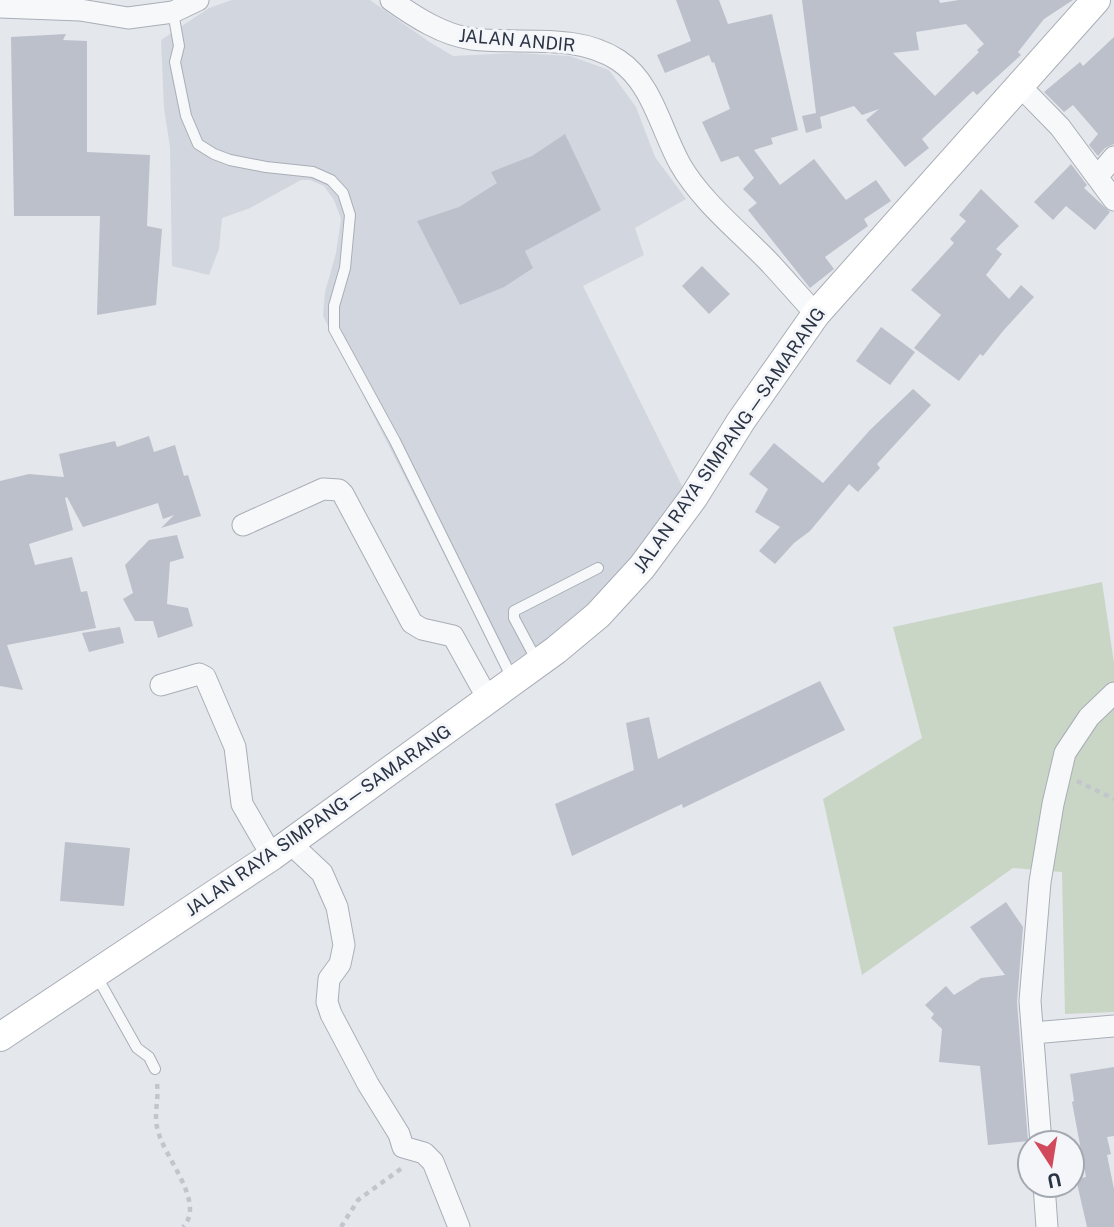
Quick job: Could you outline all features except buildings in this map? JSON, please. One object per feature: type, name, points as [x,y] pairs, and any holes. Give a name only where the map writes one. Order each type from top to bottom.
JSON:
[{"type":"main road","name":"JALAN RAYA SIMPANG—SAMARANG","points":[[0,1037],[281,850],[538,663],[598,615],[642,567],[693,498],[741,421],[816,314],[1096,0]]},
{"type":"street","points":[[0,7],[80,5],[128,18],[173,12],[198,0]]},
{"type":"street","name":"JALAN ANDIR","points":[[394,1],[443,32],[472,39],[592,46],[620,61],[643,85],[681,166],[721,217],[769,263],[816,314]]},
{"type":"street","points":[[1020,86],[1060,127],[1114,200]]},
{"type":"street","points":[[1097,177],[1114,158]]},
{"type":"street","points":[[243,525],[323,489],[339,490],[412,623],[422,629],[453,636],[488,699]]},
{"type":"street","points":[[161,685],[199,674],[205,677],[234,747],[242,804],[281,850],[321,873],[337,907],[344,945],[340,964],[330,979],[327,1002],[331,1014],[368,1084],[399,1133],[403,1147],[424,1153],[433,1162],[459,1227]]},
{"type":"street","points":[[1040,1129],[1030,1001],[1041,882],[1065,753],[1089,717],[1114,693]]},
{"type":"street","points":[[1033,1033],[1114,1026]]},
{"type":"street","points":[[1045,1199],[1047,1227]]},
{"type":"lane","points":[[173,12],[179,46],[175,62],[186,116],[198,144],[230,160],[313,172],[331,180],[343,194],[349,215],[345,268],[334,306],[334,329],[395,441],[513,680]]},
{"type":"lane","points":[[538,663],[514,618],[514,611],[598,569]]},
{"type":"lane","points":[[96,975],[137,1048],[149,1057],[155,1069]]},
{"type":"path","points":[[1060,773],[1114,799]]},
{"type":"path","points":[[155,1069],[158,1090],[156,1126],[164,1149],[191,1203],[190,1217],[183,1227]]},
{"type":"path","points":[[341,1227],[358,1200],[424,1153]]},
{"type":"shaded area","points":[[232,0],[370,0],[453,56],[517,53],[570,56],[609,70],[636,107],[655,157],[686,199],[635,228],[644,255],[583,286],[683,488],[631,560],[589,606],[502,669],[323,316],[325,292],[336,253],[341,219],[334,200],[324,186],[310,180],[301,180],[250,208],[222,218],[219,249],[209,275],[172,266],[170,147],[164,108],[161,40],[209,8]]},
{"type":"green space","points":[[1102,582],[1114,663],[1114,1012],[1065,1014],[1062,872],[1013,868],[862,975],[823,799],[922,738],[893,627]]}]
